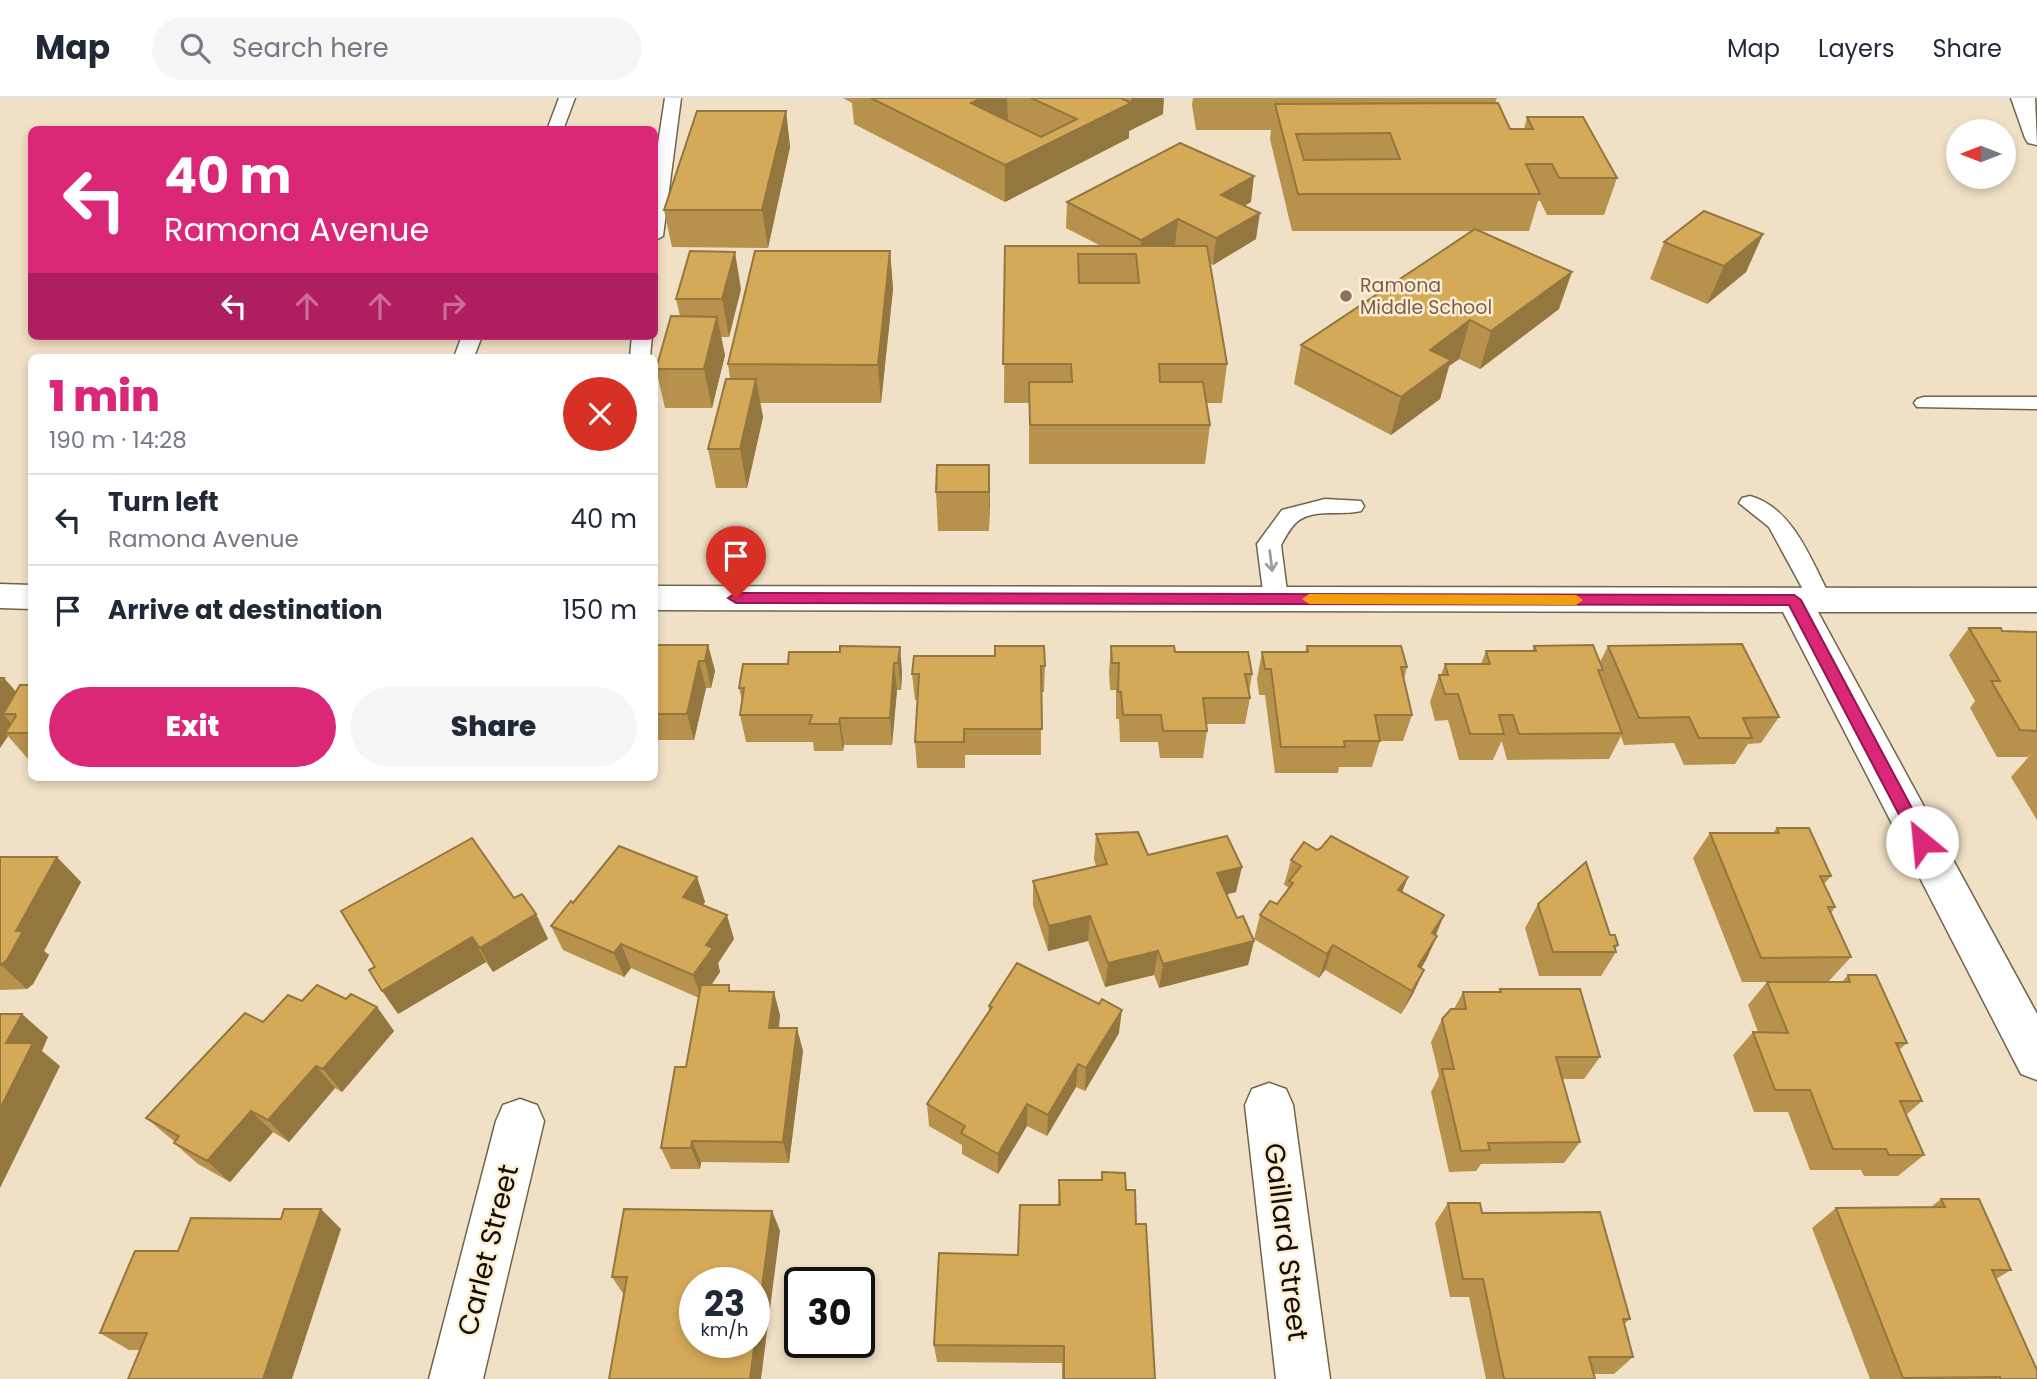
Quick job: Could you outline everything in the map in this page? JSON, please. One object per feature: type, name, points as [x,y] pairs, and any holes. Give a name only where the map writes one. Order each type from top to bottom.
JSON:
[{"type":"street","points":[[2022,98],[2037,138]]},
{"type":"street","points":[[0,596],[28,597]]},
{"type":"street","points":[[658,598],[2037,600]]},
{"type":"street","points":[[1807,600],[2037,1059]]},
{"type":"street","name":"Gaillard Street","points":[[1269,1105],[1303,1379]]},
{"type":"street","name":"Carlet Street","points":[[456,1379],[520,1121]]},
{"type":"lane","points":[[556,126],[567,98]]},
{"type":"lane","points":[[658,189],[662,142],[673,98]]},
{"type":"lane","points":[[1924,403],[2037,403]]},
{"type":"lane","points":[[1750,503],[1778,522],[1807,600]]},
{"type":"lane","points":[[1276,599],[1269,544],[1290,515],[1325,506],[1353,506]]},
{"type":"building","points":[[871,98],[982,98],[971,103],[1041,137],[1077,119],[1031,98],[1121,98],[1131,103],[1005,165]]},
{"type":"building","points":[[1498,103],[1510,129],[1533,129],[1527,117],[1583,117],[1617,178],[1559,178],[1552,164],[1526,164],[1540,194],[1298,194],[1275,104]],"holes":[[[1390,133],[1400,159],[1304,160],[1296,134]]]},
{"type":"building","points":[[697,111],[786,111],[762,210],[664,210]]},
{"type":"building","points":[[1180,143],[1254,176],[1221,195],[1260,213],[1216,238],[1178,219],[1141,240],[1067,202]]},
{"type":"building","points":[[1704,211],[1763,234],[1724,266],[1664,242]]},
{"type":"building","points":[[1475,229],[1572,272],[1491,331],[1470,320],[1430,350],[1451,360],[1401,397],[1301,345]]},
{"type":"building","points":[[1005,246],[1207,246],[1227,364],[1159,364],[1160,382],[1203,382],[1210,425],[1030,425],[1029,382],[1072,382],[1071,364],[1003,364]],"holes":[[[1078,254],[1136,254],[1139,283],[1079,283]]]},
{"type":"building","points":[[690,251],[735,252],[722,299],[676,299]]},
{"type":"building","points":[[755,251],[890,251],[878,365],[728,364]]},
{"type":"building","points":[[671,316],[717,317],[704,369],[658,369]]},
{"type":"building","points":[[726,379],[756,379],[740,449],[708,449]]},
{"type":"building","points":[[937,465],[989,465],[989,492],[936,492]]},
{"type":"building","points":[[1969,628],[2037,632],[2037,731],[2020,730],[1991,681],[2000,681]]},
{"type":"building","points":[[1742,644],[1779,717],[1743,718],[1752,738],[1699,738],[1689,717],[1639,718],[1608,646]]},
{"type":"building","points":[[658,645],[708,645],[705,661],[699,661],[687,714],[658,714]]},
{"type":"building","points":[[1593,645],[1603,670],[1598,670],[1622,733],[1519,734],[1513,715],[1499,715],[1504,734],[1470,734],[1458,694],[1445,694],[1439,675],[1448,675],[1445,664],[1490,664],[1486,651],[1536,651],[1534,646]]},
{"type":"building","points":[[840,646],[900,647],[898,663],[894,663],[890,718],[840,718],[839,724],[809,724],[812,715],[740,715],[744,688],[739,688],[743,664],[788,664],[789,652],[840,652]]},
{"type":"building","points":[[995,646],[1044,646],[1045,666],[1041,666],[1042,729],[964,729],[964,742],[915,742],[919,674],[912,674],[914,656],[995,656]]},
{"type":"building","points":[[1111,646],[1174,646],[1175,652],[1248,652],[1252,674],[1245,674],[1250,698],[1203,698],[1207,731],[1163,731],[1161,715],[1123,715],[1121,692],[1118,692],[1119,663],[1112,663]]},
{"type":"building","points":[[1307,646],[1401,646],[1407,667],[1401,667],[1412,715],[1375,715],[1380,741],[1344,741],[1345,747],[1281,747],[1271,669],[1265,669],[1262,652],[1308,652]]},
{"type":"building","points":[[20,685],[28,685],[28,733],[5,733],[16,716],[3,714]]},
{"type":"building","points":[[1777,828],[1809,828],[1831,876],[1820,876],[1835,907],[1828,907],[1851,957],[1761,958],[1710,833],[1779,833]]},
{"type":"building","points":[[1138,832],[1148,855],[1227,836],[1242,867],[1217,873],[1237,918],[1243,916],[1254,941],[1163,964],[1158,951],[1108,963],[1090,916],[1049,926],[1033,881],[1107,864],[1096,834]]},
{"type":"building","points":[[1331,836],[1408,877],[1398,890],[1444,915],[1432,933],[1437,936],[1418,966],[1424,970],[1412,991],[1333,945],[1327,954],[1260,915],[1270,901],[1277,904],[1293,883],[1289,881],[1301,866],[1291,860],[1304,842],[1317,850]]},
{"type":"building","points":[[472,838],[514,898],[522,894],[536,914],[480,948],[472,937],[382,991],[369,970],[375,967],[341,911]]},
{"type":"building","points":[[619,846],[697,877],[683,897],[727,915],[706,945],[713,948],[693,975],[621,944],[614,953],[551,926]]},
{"type":"building","points":[[0,857],[57,857],[16,931],[23,931],[7,960],[0,965]]},
{"type":"building","points":[[1586,862],[1610,935],[1615,935],[1618,945],[1614,946],[1616,952],[1553,952],[1538,904]]},
{"type":"building","points":[[1017,963],[1099,1004],[1102,999],[1122,1010],[1086,1068],[1078,1064],[1048,1115],[1027,1104],[998,1154],[961,1133],[965,1126],[927,1104],[992,1007],[989,1006]]},
{"type":"building","points":[[1848,975],[1876,975],[1907,1043],[1896,1043],[1922,1101],[1900,1101],[1924,1155],[1889,1155],[1886,1149],[1833,1149],[1810,1090],[1775,1090],[1753,1032],[1788,1033],[1767,982],[1850,982]]},
{"type":"building","points":[[317,985],[346,999],[351,994],[377,1007],[323,1069],[316,1066],[268,1120],[251,1111],[207,1161],[174,1143],[179,1136],[146,1118],[245,1013],[263,1022],[288,995],[302,1001]]},
{"type":"building","points":[[701,985],[729,985],[729,991],[774,992],[769,1028],[797,1028],[783,1142],[692,1141],[691,1148],[661,1148],[675,1067],[686,1067]]},
{"type":"building","points":[[1500,989],[1580,989],[1600,1057],[1556,1057],[1580,1142],[1488,1143],[1490,1150],[1461,1151],[1442,1069],[1454,1069],[1442,1019],[1451,1009],[1466,1009],[1463,992],[1501,992]]},
{"type":"building","points":[[0,1014],[22,1014],[6,1043],[33,1043],[0,1109]]},
{"type":"building","points":[[1102,1172],[1125,1173],[1126,1190],[1135,1190],[1136,1224],[1146,1224],[1155,1379],[1064,1379],[1064,1346],[934,1345],[939,1253],[1018,1255],[1020,1205],[1060,1205],[1059,1180],[1102,1180]]},
{"type":"building","points":[[1941,1199],[1979,1199],[2011,1270],[1992,1270],[2037,1370],[2037,1379],[1903,1378],[1836,1208],[1945,1207]]},
{"type":"building","points":[[1448,1203],[1480,1203],[1482,1213],[1600,1212],[1630,1319],[1623,1319],[1633,1357],[1589,1357],[1595,1379],[1504,1379],[1483,1279],[1463,1279]]},
{"type":"building","points":[[284,1209],[321,1209],[263,1379],[128,1379],[147,1333],[100,1333],[135,1251],[178,1251],[191,1218],[281,1219]]},
{"type":"building","points":[[624,1209],[772,1211],[765,1267],[679,1267],[679,1358],[753,1358],[750,1379],[609,1379],[627,1277],[612,1277]]},
{"type":"slow traffic","points":[[1309,599],[1576,600]]},
{"type":"place","name":"Ramona Middle School","points":[[1346,296]]},
{"type":"route","points":[[736,598],[1794,600],[1922,842]]}]
